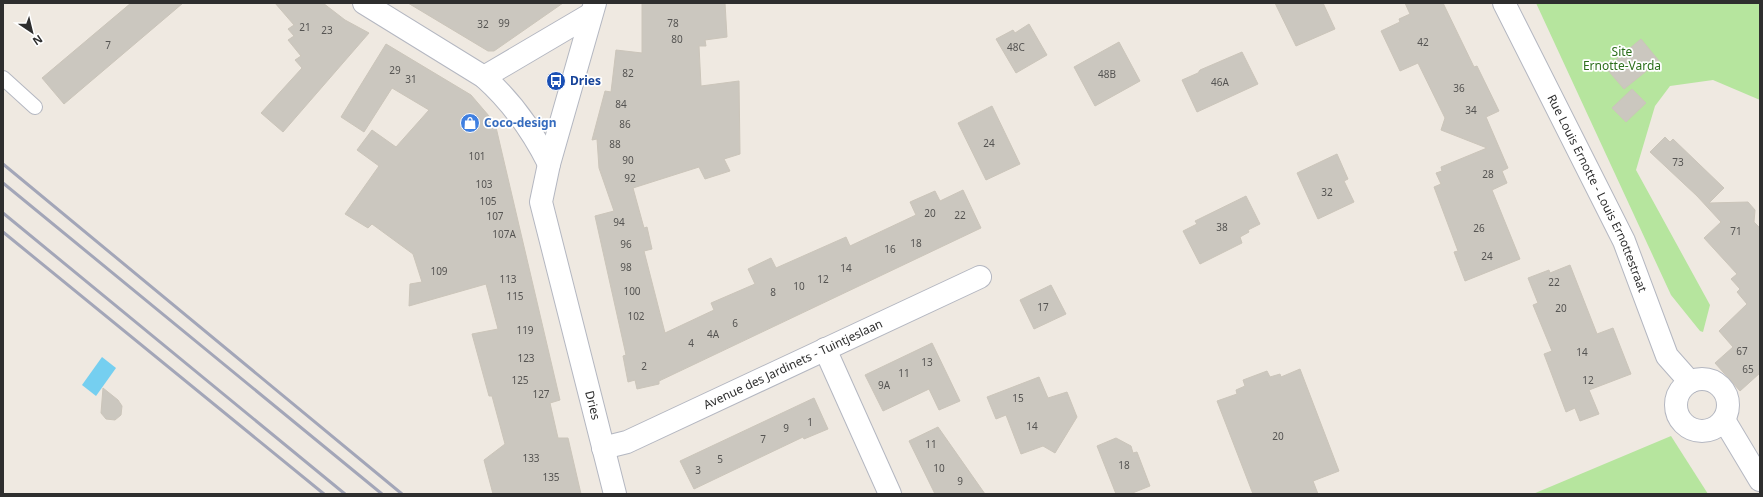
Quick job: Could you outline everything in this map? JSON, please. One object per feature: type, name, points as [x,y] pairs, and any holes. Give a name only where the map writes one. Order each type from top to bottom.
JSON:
[{"type":"street","points":[[364,3],[484,77],[499,90],[512,105],[543,151],[549,164]]},
{"type":"street","name":"Rue Louis Ernotte - Louis Ernottestraat","points":[[1504,3],[1624,241],[1667,356],[1690,382]]},
{"type":"street","name":"Dries","points":[[484,77],[593,9]]},
{"type":"street","name":"Dries","points":[[593,9],[549,164],[541,202],[615,494]]},
{"type":"street","name":"Avenue des Jardinets - Tuintjeslaan","points":[[603,448],[628,442],[980,277]]},
{"type":"street","points":[[825,349],[890,494]]},
{"type":"street","points":[[1701,379],[1712,381],[1721,387],[1727,398],[1727,409],[1724,420],[1714,428],[1703,431],[1692,429],[1683,422],[1677,412],[1676,400],[1681,390],[1690,382],[1701,379]]},
{"type":"street","points":[[1724,420],[1760,480]]},
{"type":"lane","points":[[3,78],[36,107]]},
{"type":"green space","name":"Site Ernotte-Varda","points":[[1536,3],[1760,3],[1760,100],[1713,80],[1670,86],[1655,106],[1636,170],[1710,305],[1703,332],[1700,331],[1671,295]]},
{"type":"green space","points":[[1671,436],[1708,494],[1533,494]]},
{"type":"water","points":[[102,357],[116,368],[96,396],[82,385]]},
{"type":"building","points":[[131,3],[183,3],[64,104],[42,78]]},
{"type":"building","points":[[275,3],[323,3],[345,20],[369,33],[283,132],[261,113],[302,68],[295,60],[301,56],[288,40],[294,36],[288,29],[294,25]]},
{"type":"building","points":[[408,3],[563,3],[494,51],[488,51]]},
{"type":"building","points":[[642,3],[725,3],[727,37],[705,40],[706,46],[699,46],[701,86],[739,81],[740,154],[724,159],[730,171],[705,179],[699,167],[633,188],[644,228],[647,227],[652,249],[644,251],[665,333],[714,310],[711,303],[755,284],[748,269],[771,258],[776,268],[846,237],[850,246],[916,215],[910,202],[935,191],[940,201],[963,190],[981,228],[659,381],[659,384],[637,389],[635,380],[628,382],[623,356],[626,355],[595,216],[614,211],[599,168],[597,139],[592,140],[605,91],[611,92],[616,50],[642,53]]},
{"type":"building","points":[[1275,3],[1323,3],[1335,29],[1296,46]]},
{"type":"building","points":[[1405,3],[1443,3],[1474,67],[1477,66],[1499,111],[1486,117],[1508,168],[1502,171],[1507,183],[1492,190],[1520,259],[1465,281],[1454,252],[1458,251],[1434,187],[1441,184],[1436,173],[1442,171],[1441,167],[1487,148],[1441,130],[1445,118],[1418,63],[1400,71],[1381,31],[1400,22],[1399,19],[1410,14]]},
{"type":"building","points":[[1029,24],[1047,55],[1016,73],[996,39],[1013,30],[1015,33]]},
{"type":"building","points":[[1641,39],[1659,61],[1624,89],[1606,68]]},
{"type":"building","points":[[1119,42],[1140,81],[1095,106],[1074,67]]},
{"type":"building","points":[[386,44],[471,95],[495,123],[560,400],[550,403],[558,438],[568,438],[581,494],[493,494],[484,460],[505,444],[492,396],[489,396],[472,334],[498,329],[486,284],[409,306],[410,284],[422,282],[413,254],[372,224],[368,228],[345,214],[379,166],[357,150],[372,130],[396,147],[429,110],[392,88],[364,132],[341,117]]},
{"type":"building","points":[[1242,52],[1258,84],[1197,112],[1182,80],[1198,73],[1200,70]]},
{"type":"building","points":[[1632,89],[1646,103],[1626,122],[1612,108]]},
{"type":"building","points":[[992,106],[1020,164],[986,180],[958,123]]},
{"type":"building","points":[[1665,137],[1670,142],[1673,139],[1724,188],[1709,203],[1748,202],[1755,210],[1754,222],[1760,228],[1760,373],[1740,391],[1715,363],[1733,347],[1719,331],[1747,304],[1737,292],[1740,289],[1731,279],[1737,274],[1704,238],[1721,222],[1697,196],[1650,152]]},
{"type":"building","points":[[1337,154],[1348,179],[1344,181],[1354,202],[1318,219],[1297,173]]},
{"type":"building","points":[[1246,196],[1260,224],[1248,230],[1249,232],[1240,237],[1242,243],[1200,264],[1183,231],[1197,224],[1195,221]]},
{"type":"building","points":[[1570,265],[1597,334],[1613,328],[1631,374],[1589,390],[1599,414],[1580,421],[1575,408],[1566,412],[1544,354],[1552,351],[1533,305],[1538,303],[1528,278],[1549,270],[1550,273]]},
{"type":"building","points":[[1051,285],[1066,314],[1034,329],[1020,300]]},
{"type":"building","points":[[932,343],[960,401],[939,410],[929,389],[883,411],[865,375]]},
{"type":"building","points":[[1300,369],[1339,471],[1313,481],[1318,494],[1253,494],[1217,401],[1237,394],[1236,390],[1245,386],[1243,380],[1267,371],[1270,377],[1280,374],[1281,377]]},
{"type":"building","points":[[1039,377],[1048,398],[1067,392],[1077,417],[1055,453],[1043,446],[1021,454],[1006,415],[996,419],[987,397]]},
{"type":"building","points":[[103,388],[118,400],[122,406],[121,415],[115,420],[106,419],[101,413]]},
{"type":"building","points":[[814,398],[828,429],[804,439],[803,437],[694,489],[680,461]]},
{"type":"building","points":[[938,427],[985,494],[935,494],[909,441]]},
{"type":"building","points":[[1116,438],[1131,446],[1133,453],[1137,452],[1150,486],[1130,494],[1116,494],[1097,446]]},
{"type":"railway","points":[[3,164],[402,494]]},
{"type":"railway","points":[[3,183],[382,494]]},
{"type":"railway","points":[[3,213],[345,494]]},
{"type":"railway","points":[[3,232],[324,494]]},
{"type":"place","name":"Dries","points":[[556,81]]},
{"type":"place","name":"Coco-design","points":[[470,123]]}]
